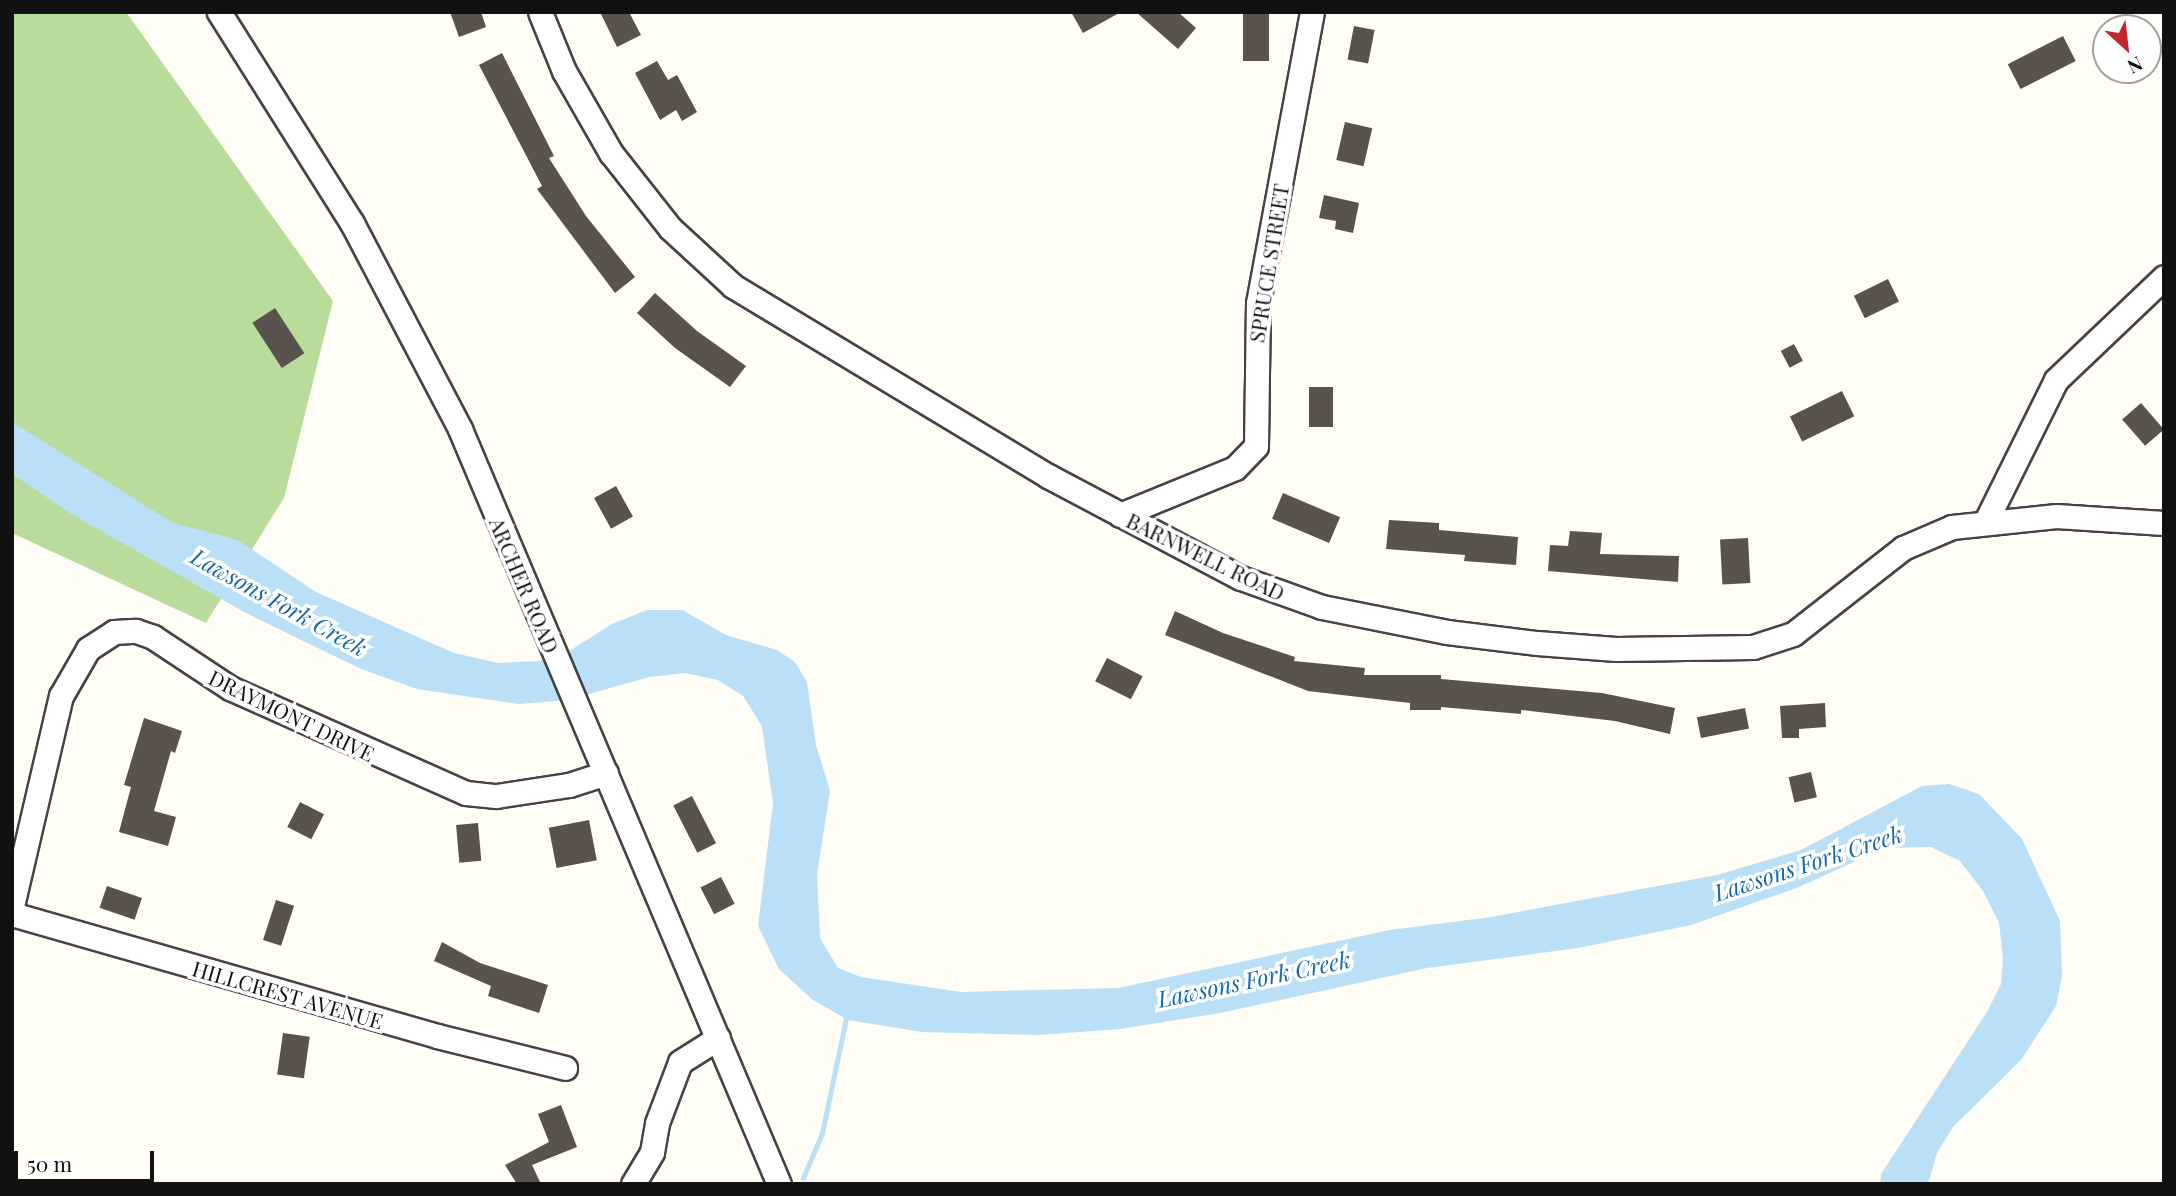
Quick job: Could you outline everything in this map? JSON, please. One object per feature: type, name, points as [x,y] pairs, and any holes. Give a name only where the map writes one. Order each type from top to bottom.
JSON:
[{"type":"street","name":"ARCHER ROAD","points":[[219,12],[352,223],[408,324],[460,429],[779,1184]]},
{"type":"street","name":"BARNWELL ROAD","points":[[540,12],[564,71],[611,153],[670,228],[711,268],[776,316],[1120,515],[1241,578],[1322,607],[1447,632],[1537,643],[1720,650],[1763,645],[1793,634],[1903,548],[1940,531],[1986,521],[2056,516],[2164,523]]},
{"type":"street","name":"SPRUCE STREET","points":[[1120,515],[1235,468],[1256,446],[1258,303],[1312,12]]},
{"type":"street","points":[[1986,521],[2056,380],[2164,277]]},
{"type":"street","name":"DRAYMONT DRIVE","points":[[12,906],[61,696],[88,649],[114,632],[136,631],[153,637],[230,688],[466,793],[496,796],[569,785],[606,773]]},
{"type":"street","name":"HILLCREST AVENUE","points":[[12,914],[437,1036],[565,1068]]},
{"type":"street","points":[[633,1184],[652,1152],[657,1123],[680,1062],[718,1038]]},
{"type":"green space","points":[[12,12],[126,12],[333,301],[284,498],[206,623],[12,533]]},
{"type":"water","name":"Lawsons Fork Creek","points":[[12,422],[173,523],[238,540],[316,592],[454,653],[498,663],[539,661],[563,655],[612,624],[647,610],[682,610],[726,635],[777,650],[795,662],[807,682],[816,745],[830,791],[817,875],[820,938],[838,968],[861,977],[961,992],[1118,988],[1390,930],[1491,917],[1717,875],[1801,850],[1922,786],[1949,784],[1979,794],[2022,839],[2060,921],[2062,976],[2056,1006],[2021,1060],[1953,1127],[1937,1153],[1928,1184],[1880,1184],[1881,1174],[1987,1012],[2001,984],[2003,958],[1999,923],[1983,891],[1960,861],[1931,847],[1884,848],[1799,887],[1691,925],[1578,948],[1427,968],[1220,1013],[1120,1029],[1039,1035],[922,1032],[848,1020],[813,1000],[779,969],[758,926],[773,803],[762,726],[743,696],[718,680],[685,673],[649,677],[568,700],[519,704],[417,689],[361,669],[246,613],[73,515],[12,474]]},
{"type":"building","points":[[450,12],[481,12],[486,27],[459,37]]},
{"type":"building","points":[[600,12],[629,12],[641,35],[617,47]]},
{"type":"building","points":[[1071,12],[1121,12],[1083,33]]},
{"type":"building","points":[[1136,12],[1178,12],[1196,28],[1178,49]]},
{"type":"building","points":[[1243,12],[1269,12],[1269,61],[1243,61]]},
{"type":"building","points":[[1354,26],[1375,30],[1368,63],[1348,59]]},
{"type":"building","points":[[2063,36],[2076,61],[2020,89],[2008,64]]},
{"type":"building","points":[[502,53],[554,156],[549,158],[586,216],[635,277],[615,293],[537,189],[542,186],[479,65]]},
{"type":"building","points":[[657,61],[668,80],[677,75],[697,112],[682,121],[676,110],[660,120],[635,73]]},
{"type":"building","points":[[1345,122],[1372,128],[1364,166],[1336,160]]},
{"type":"building","points":[[1324,195],[1359,203],[1353,233],[1335,229],[1336,221],[1319,218]]},
{"type":"building","points":[[1888,279],[1899,301],[1865,318],[1854,296]]},
{"type":"building","points":[[655,293],[697,331],[746,366],[730,387],[675,348],[637,313]]},
{"type":"building","points":[[275,308],[304,353],[282,368],[252,323]]},
{"type":"building","points":[[1794,344],[1803,361],[1790,368],[1781,351]]},
{"type":"building","points":[[1309,387],[1333,387],[1333,427],[1309,427]]},
{"type":"building","points":[[1842,391],[1854,416],[1802,442],[1790,416]]},
{"type":"building","points":[[2141,403],[2164,429],[2145,446],[2122,419]]},
{"type":"building","points":[[616,486],[633,517],[611,529],[594,498]]},
{"type":"building","points":[[1283,493],[1340,517],[1329,543],[1272,519]]},
{"type":"building","points":[[1389,520],[1439,523],[1439,530],[1518,537],[1516,565],[1464,561],[1465,555],[1386,549]]},
{"type":"building","points":[[1570,531],[1602,533],[1600,554],[1679,556],[1678,582],[1548,571],[1550,545],[1568,546]]},
{"type":"building","points":[[1748,538],[1750,583],[1722,584],[1720,539]]},
{"type":"building","points":[[1175,611],[1223,633],[1295,657],[1294,661],[1365,668],[1364,675],[1441,675],[1441,679],[1602,693],[1675,708],[1670,734],[1615,721],[1521,710],[1521,714],[1441,707],[1441,710],[1410,710],[1410,703],[1308,691],[1165,635]]},
{"type":"building","points":[[1107,658],[1143,676],[1131,699],[1095,681]]},
{"type":"building","points":[[1825,703],[1826,727],[1799,729],[1799,738],[1782,738],[1780,706]]},
{"type":"building","points":[[1745,708],[1749,729],[1701,738],[1697,717]]},
{"type":"building","points":[[144,718],[182,731],[175,753],[171,751],[154,811],[176,817],[168,846],[119,832],[131,787],[124,785]]},
{"type":"building","points":[[1811,772],[1817,797],[1794,803],[1789,777]]},
{"type":"building","points":[[692,796],[716,843],[697,853],[673,806]]},
{"type":"building","points":[[300,802],[324,814],[311,839],[287,827]]},
{"type":"building","points":[[589,820],[597,860],[557,868],[549,828]]},
{"type":"building","points":[[478,823],[481,861],[459,863],[456,825]]},
{"type":"building","points":[[721,877],[735,904],[714,914],[701,887]]},
{"type":"building","points":[[107,886],[142,898],[134,920],[100,908]]},
{"type":"building","points":[[276,900],[294,906],[281,946],[263,940]]},
{"type":"building","points":[[442,942],[480,963],[548,985],[539,1013],[488,996],[491,986],[434,961]]},
{"type":"building","points":[[283,1033],[310,1037],[304,1078],[277,1075]]},
{"type":"building","points":[[561,1105],[577,1147],[532,1165],[541,1184],[517,1184],[505,1165],[549,1142],[538,1114]]},
{"type":"waterway","points":[[803,1178],[822,1133],[847,1013]]}]
